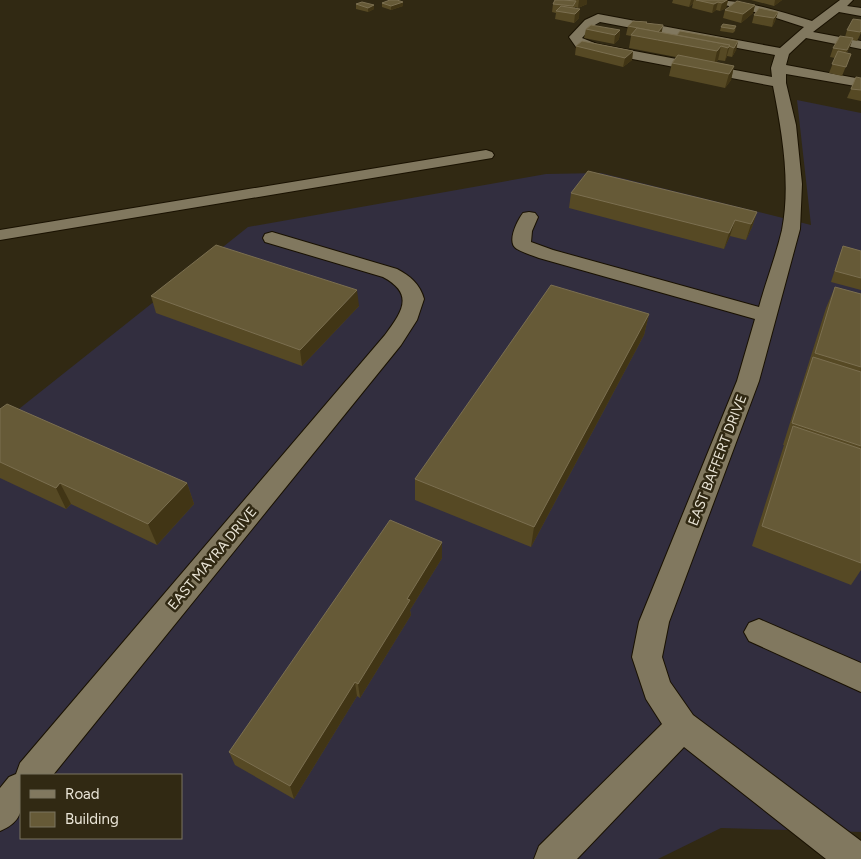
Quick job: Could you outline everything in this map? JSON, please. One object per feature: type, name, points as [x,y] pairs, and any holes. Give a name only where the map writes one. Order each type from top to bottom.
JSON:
[{"type":"street","points":[[716,0],[770,12],[808,30],[861,45]]},
{"type":"street","points":[[780,68],[808,30],[842,4],[861,12]]},
{"type":"street","points":[[780,68],[598,18],[578,33],[576,40],[596,48],[780,68],[861,83]]},
{"type":"street","name":"EAST BAFFERT DRIVE","points":[[780,68],[794,184],[791,229],[748,381],[654,622],[647,657],[657,689],[682,726],[855,859]]},
{"type":"street","points":[[0,235],[486,155]]},
{"type":"street","points":[[529,217],[523,231],[522,244],[546,254],[766,315]]},
{"type":"street","name":"EAST MAYRA DRIVE","points":[[33,774],[407,320],[414,299],[408,286],[401,278],[390,273],[272,238]]},
{"type":"street","points":[[759,632],[861,678]]},
{"type":"street","points":[[552,859],[682,726]]},
{"type":"street","points":[[0,814],[20,790]]},
{"type":"shaded area","points":[[797,100],[861,113],[861,832],[721,828],[658,859],[0,859],[0,424],[248,227],[546,174],[601,173],[811,225]]},
{"type":"building","points":[[390,0],[403,2],[391,6],[382,3]]},
{"type":"building","points":[[555,0],[576,1],[573,6],[553,4]]},
{"type":"building","points":[[696,0],[727,0],[714,4]]},
{"type":"building","points":[[737,1],[755,5],[743,14],[725,10]]},
{"type":"building","points":[[362,2],[374,5],[368,8],[356,4]]},
{"type":"building","points":[[561,6],[580,9],[575,14],[556,11]]},
{"type":"building","points":[[759,8],[778,12],[774,18],[754,15]]},
{"type":"building","points":[[853,19],[861,20],[860,32],[847,30]]},
{"type":"building","points":[[633,21],[663,26],[658,32],[628,26]]},
{"type":"building","points":[[723,24],[736,26],[734,29],[721,27]]},
{"type":"building","points":[[591,25],[620,30],[615,35],[586,29]]},
{"type":"building","points":[[637,28],[730,45],[728,48],[721,46],[717,51],[631,35]]},
{"type":"building","points":[[680,31],[738,41],[734,48],[730,45],[677,35]]},
{"type":"building","points":[[840,36],[853,38],[847,50],[833,48]]},
{"type":"building","points":[[582,41],[633,51],[625,58],[576,46]]},
{"type":"building","points":[[838,51],[851,54],[846,67],[832,64]]},
{"type":"building","points":[[678,55],[734,66],[729,74],[672,63]]},
{"type":"building","points":[[856,77],[861,78],[861,90],[851,89]]},
{"type":"building","points":[[588,171],[757,212],[751,224],[735,220],[729,233],[571,193]]},
{"type":"building","points":[[216,245],[357,290],[300,350],[151,296]]},
{"type":"building","points":[[843,246],[861,251],[861,278],[835,271]]},
{"type":"building","points":[[551,285],[649,314],[534,527],[415,479]]},
{"type":"building","points":[[835,287],[861,294],[861,367],[815,353]]},
{"type":"building","points":[[813,357],[861,372],[861,446],[792,423]]},
{"type":"building","points":[[7,404],[187,483],[148,524],[60,483],[56,488],[0,462],[0,409]]},
{"type":"building","points":[[793,426],[861,449],[861,563],[762,526]]},
{"type":"building","points":[[390,520],[442,542],[407,599],[410,600],[358,684],[355,682],[290,786],[229,752]]}]
